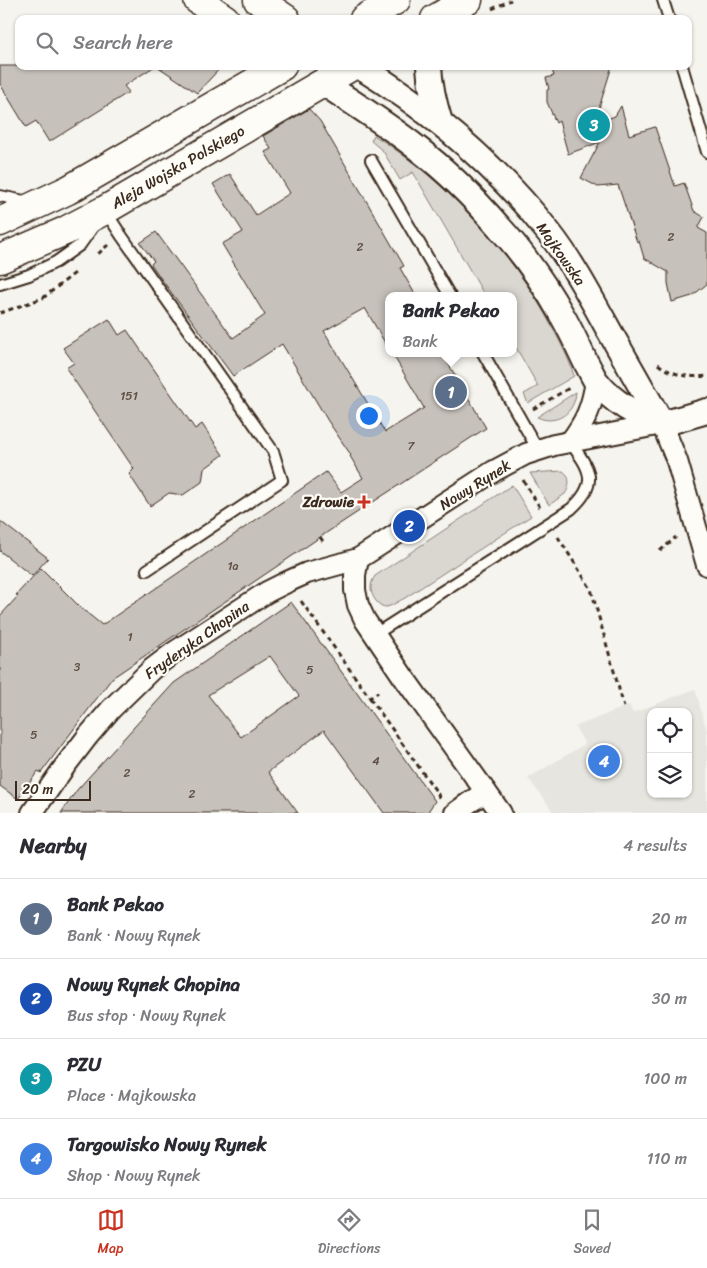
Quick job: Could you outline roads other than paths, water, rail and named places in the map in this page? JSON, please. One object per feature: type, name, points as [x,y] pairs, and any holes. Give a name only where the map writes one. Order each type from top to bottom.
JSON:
[{"type":"main road","points":[[198,0],[219,15]]},
{"type":"main road","points":[[258,0],[280,15]]},
{"type":"main road","points":[[371,15],[396,0]]},
{"type":"main road","points":[[0,222],[68,190],[275,70]]},
{"type":"main road","points":[[303,70],[323,83]]},
{"type":"main road","name":"Aleja Wojska Polskiego","points":[[0,258],[65,231],[105,210],[345,70]]},
{"type":"street","name":"Majkowska","points":[[365,70],[440,122],[471,148],[526,205],[550,234],[590,295],[662,424]]},
{"type":"street","points":[[429,70],[434,103],[440,122]]},
{"type":"street","points":[[323,83],[397,132],[447,173],[473,198],[521,252],[541,281],[563,317],[586,382],[594,398],[580,429],[570,442]]},
{"type":"street","points":[[586,382],[609,395],[625,408],[644,418],[662,424],[707,412]]},
{"type":"street","points":[[662,424],[677,461],[707,565]]},
{"type":"street","name":"Nowy Rynek","points":[[358,559],[512,461],[538,450],[570,442],[662,424]]},
{"type":"street","points":[[358,559],[355,590],[358,605],[365,620],[501,813]]},
{"type":"street","name":"Fryderyka Chopina","points":[[32,813],[88,736],[111,709],[152,669],[173,653],[267,592],[308,573],[358,559]]},
{"type":"street","points":[[456,813],[486,792]]},
{"type":"lane","points":[[664,0],[668,15]]},
{"type":"lane","points":[[683,70],[707,152]]},
{"type":"lane","points":[[371,160],[448,292]]},
{"type":"lane","points":[[0,196],[40,204]]},
{"type":"lane","points":[[0,284],[29,275],[56,262],[80,245],[105,210],[120,235],[273,451],[282,480],[147,570]]},
{"type":"lane","points":[[485,357],[538,450]]},
{"type":"lane","points":[[374,635],[550,523],[580,501],[587,491],[590,480],[588,469],[570,442]]},
{"type":"lane","points":[[696,526],[707,544]]},
{"type":"place","name":"PZU","points":[[594,125]]},
{"type":"place","name":"Bank Pekao","points":[[451,392]]},
{"type":"place","name":"Zdrowie","points":[[364,502]]},
{"type":"place","name":"Nowy Rynek Chopina","points":[[409,526]]},
{"type":"place","name":"Targowisko Nowy Rynek","points":[[604,761]]}]
